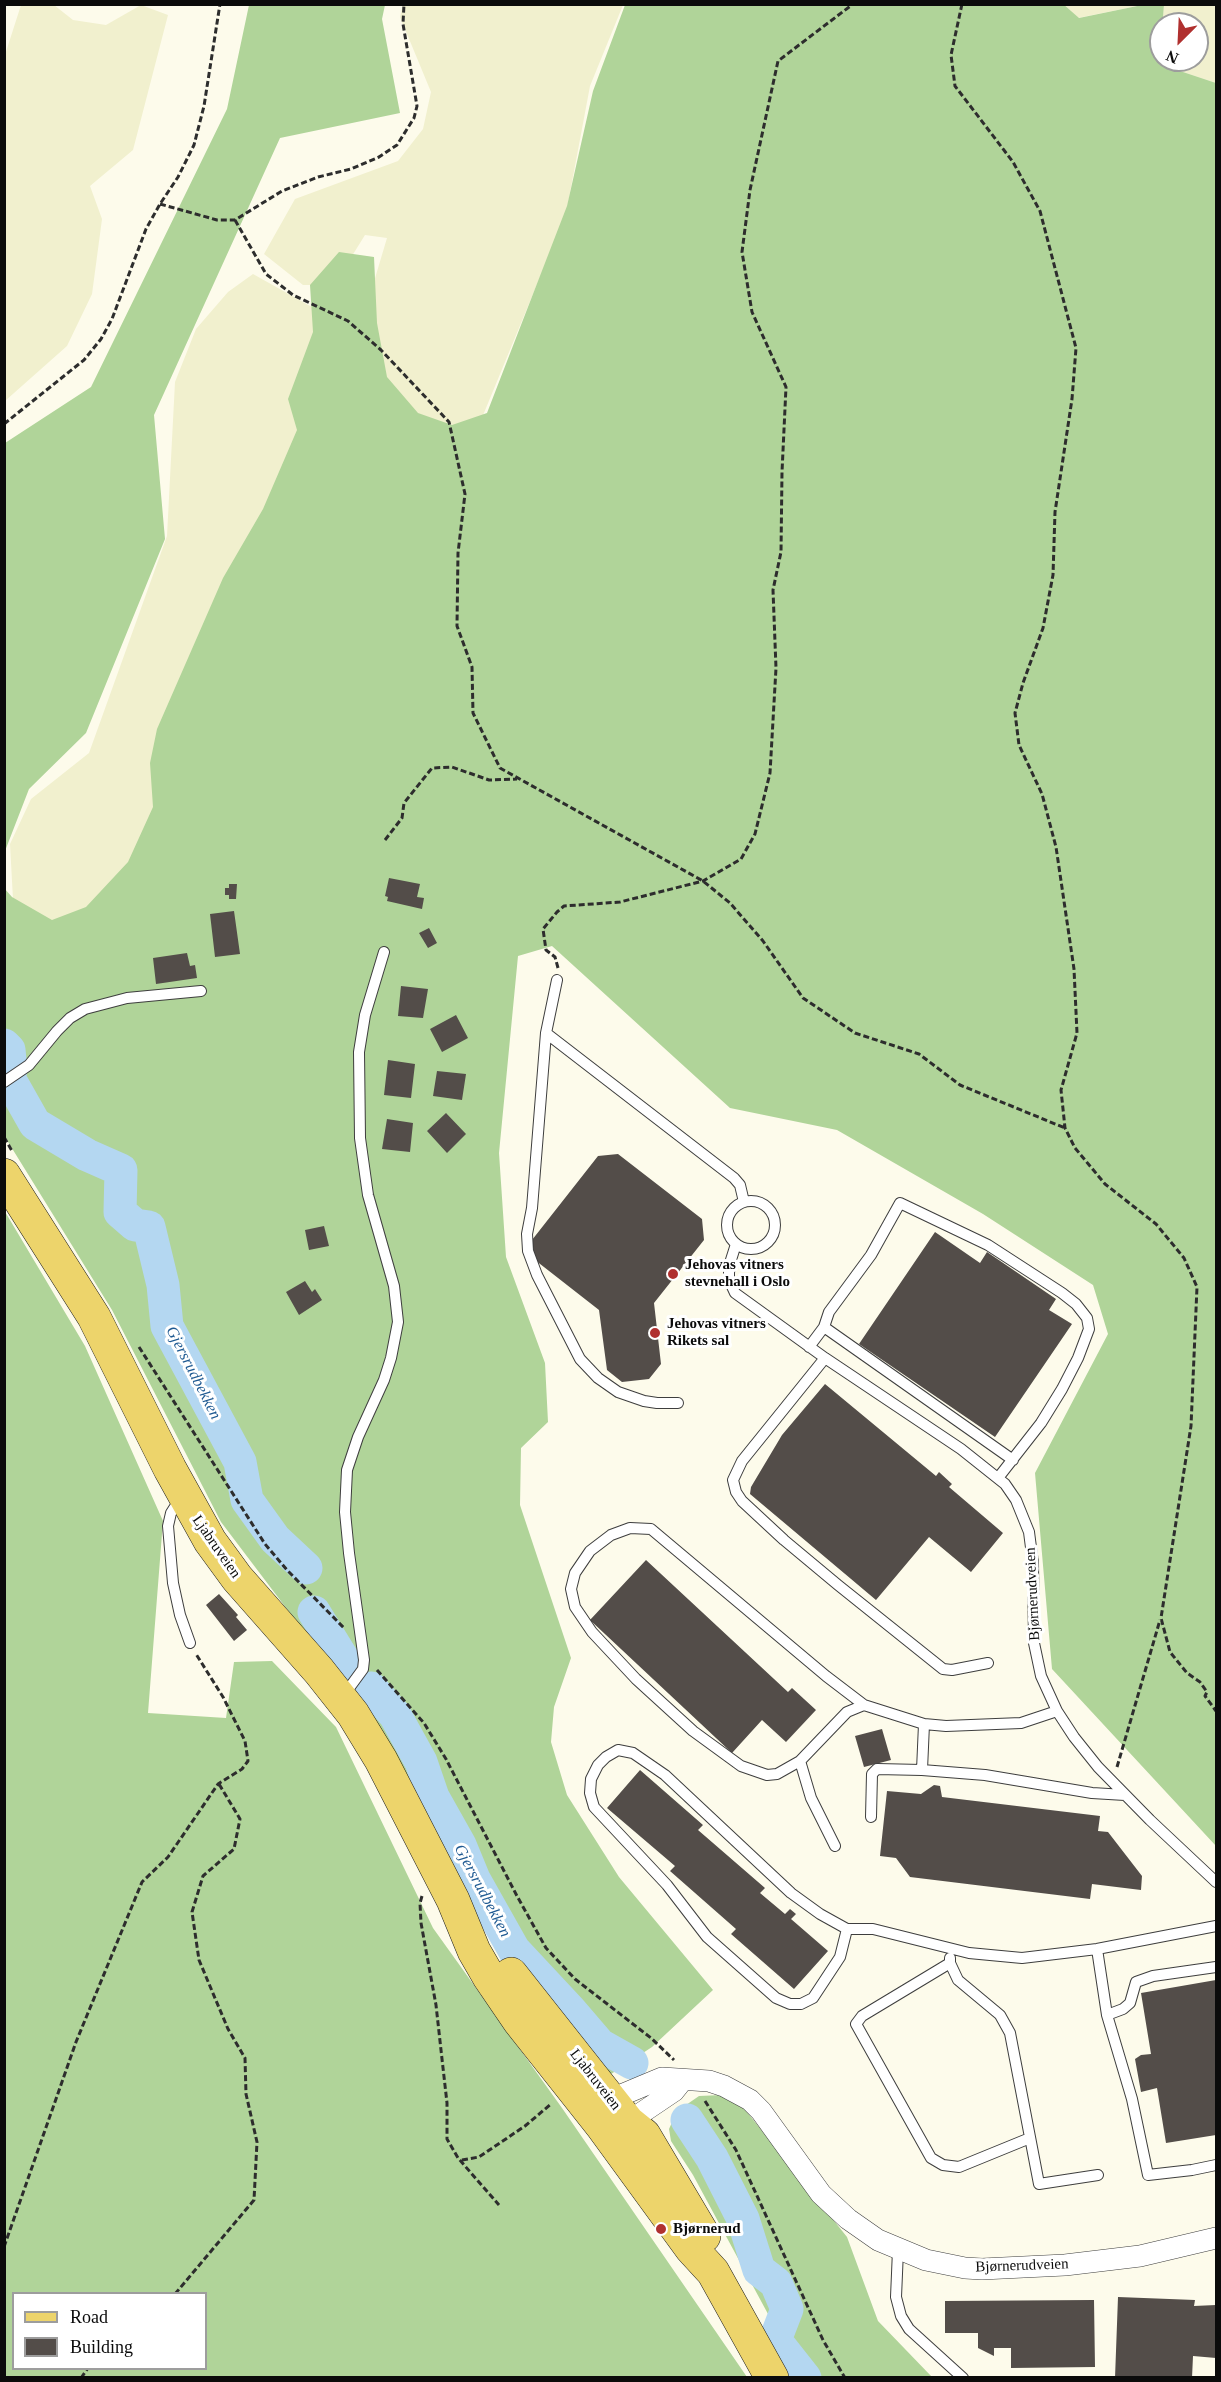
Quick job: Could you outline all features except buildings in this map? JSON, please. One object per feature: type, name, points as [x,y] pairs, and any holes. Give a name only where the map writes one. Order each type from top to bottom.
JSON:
[{"type":"main road","name":"Ljabruveien","points":[[9,1165],[94,1317],[182,1494],[210,1541],[237,1578],[341,1698],[362,1728],[381,1760],[453,1900],[615,2117],[691,2248],[713,2272],[772,2378]]},
{"type":"main road","name":"Ljabruveien","points":[[453,1900],[474,1951],[506,2004],[574,2092],[615,2117]]},
{"type":"street","points":[[615,2117],[674,2091],[679,2072]]},
{"type":"street","name":"Bjørnerudveien","points":[[679,2072],[738,2092],[750,2100],[770,2122],[821,2194],[860,2229],[898,2250],[926,2260],[965,2268],[1065,2265],[1140,2256],[1216,2238]]},
{"type":"lane","points":[[341,1698],[363,1669],[364,1652],[345,1512],[347,1470],[358,1437],[384,1380],[398,1322],[394,1286],[368,1195],[360,1138],[359,1052],[365,1015],[384,952]]},
{"type":"lane","points":[[557,980],[546,1033],[532,1208],[527,1234],[531,1263],[580,1359],[598,1378],[618,1392],[644,1401],[678,1403]]},
{"type":"lane","points":[[4,1082],[29,1065],[57,1031],[70,1018],[84,1009],[127,998],[201,991]]},
{"type":"lane","points":[[546,1033],[734,1178],[740,1185],[744,1202]]},
{"type":"lane","points":[[744,1202],[759,1202],[769,1209],[774,1220],[774,1232],[768,1242],[757,1248],[745,1248],[736,1244],[728,1230],[728,1219],[734,1208],[744,1202]]},
{"type":"lane","points":[[809,1347],[824,1327],[829,1312],[871,1255],[900,1203],[988,1245],[1062,1293],[1076,1304],[1087,1318],[1089,1329],[1078,1358],[1062,1389],[1041,1423],[998,1478]]},
{"type":"lane","name":"Bjørnerudveien","points":[[736,1244],[729,1273],[729,1280],[735,1293],[825,1358],[962,1449],[998,1478],[1016,1500],[1029,1532],[1033,1563],[1034,1643],[1041,1676],[1057,1711],[1074,1737],[1113,1783],[1216,1882]]},
{"type":"lane","points":[[824,1327],[1013,1460]]},
{"type":"lane","points":[[825,1358],[742,1461],[734,1480],[736,1492],[784,1540],[943,1669],[952,1670],[988,1663]]},
{"type":"lane","points":[[182,1494],[171,1513],[168,1526],[173,1583],[180,1615],[190,1643]]},
{"type":"lane","points":[[864,1705],[847,1712],[800,1761],[777,1774],[767,1774],[741,1766],[693,1731],[636,1678],[592,1632],[575,1607],[571,1588],[574,1573],[590,1551],[610,1535],[630,1528],[651,1529],[826,1676],[864,1705],[924,1724],[986,1725],[1021,1722],[1057,1711]]},
{"type":"lane","points":[[922,1770],[924,1724]]},
{"type":"lane","points":[[847,1929],[840,1957],[813,1998],[801,2004],[790,2004],[771,1995],[707,1937],[667,1885],[594,1807],[590,1793],[591,1779],[598,1765],[618,1750],[633,1753],[665,1775],[791,1893],[820,1914],[847,1929],[873,1929],[982,1955],[1022,1958],[1097,1948],[1216,1926]]},
{"type":"lane","points":[[800,1761],[811,1798],[835,1846]]},
{"type":"lane","points":[[872,1816],[872,1774],[877,1769],[985,1775],[1092,1793],[1125,1795]]},
{"type":"lane","points":[[1097,1948],[1107,2015],[1132,2099],[1148,2175],[1216,2165]]},
{"type":"lane","points":[[952,1949],[950,1963],[958,1980],[1000,2015],[1010,2033],[1039,2184],[1098,2175]]},
{"type":"lane","points":[[950,1963],[862,2016],[856,2024],[931,2158],[943,2165],[959,2167],[1030,2138]]},
{"type":"lane","points":[[1107,2015],[1128,2005],[1136,1982],[1153,1976],[1216,1967]]},
{"type":"lane","points":[[898,2250],[896,2297],[904,2322],[963,2378]]},
{"type":"path","points":[[4,424],[84,360],[101,339],[122,297],[146,229],[188,160],[198,132],[220,4]]},
{"type":"path","points":[[160,204],[217,220],[235,220],[282,191],[318,177],[351,169],[379,157],[397,145],[414,118],[417,106],[403,24],[404,4]]},
{"type":"path","points":[[557,980],[558,967],[555,957],[546,950],[543,929],[564,906],[620,902],[703,880],[741,859],[755,834],[770,773],[776,668],[773,590],[781,552],[786,387],[752,312],[742,252],[750,190],[778,61],[853,4]]},
{"type":"path","points":[[962,4],[951,55],[955,86],[1013,162],[1040,210],[1076,348],[1072,399],[1055,512],[1053,575],[1043,628],[1015,713],[1019,745],[1042,794],[1056,847],[1074,969],[1077,1033],[1061,1090],[1065,1128],[1075,1148],[1105,1184],[1156,1224],[1184,1258],[1197,1287],[1191,1426],[1161,1618],[1113,1783]]},
{"type":"path","points":[[235,220],[266,274],[293,295],[348,321],[381,350],[449,422],[465,494],[458,553],[457,626],[472,667],[473,713],[500,768],[703,880],[730,903],[763,941],[803,998],[855,1033],[919,1054],[960,1085],[1065,1128]]},
{"type":"path","points":[[385,840],[402,818],[404,802],[432,768],[452,767],[489,780],[520,779]]},
{"type":"path","points":[[4,1137],[9,1165]]},
{"type":"path","points":[[135,1340],[265,1544],[292,1575],[328,1609],[424,1723],[446,1759],[546,1948],[574,1979],[651,2038],[679,2072]]},
{"type":"path","points":[[1161,1618],[1170,1652],[1187,1673],[1200,1682],[1207,1692],[1205,1696],[1216,1711]]},
{"type":"path","points":[[4,2247],[76,2042],[142,1882],[168,1857],[218,1784],[242,1769],[248,1761],[245,1741],[223,1697],[190,1643]]},
{"type":"path","points":[[178,2292],[254,2200],[256,2142],[246,2094],[245,2058],[228,2029],[199,1960],[192,1912],[202,1876],[234,1849],[240,1819],[218,1784]]},
{"type":"path","points":[[437,1872],[425,1887],[420,1903],[436,2005],[447,2103],[447,2139],[461,2161],[499,2205]]},
{"type":"path","points":[[461,2161],[479,2157],[531,2121],[553,2102],[574,2092]]},
{"type":"path","points":[[701,2095],[736,2150],[823,2340],[844,2378]]},
{"type":"green space","points":[[1063,4],[1079,18],[1142,5],[1164,5],[1163,12],[1149,12],[1149,72],[1183,72],[1216,83],[1216,1846],[1052,1669],[1035,1473],[1108,1334],[1093,1285],[983,1214],[837,1130],[730,1108],[552,946],[518,956],[499,1153],[506,1257],[545,1363],[548,1422],[521,1448],[520,1505],[571,1658],[554,1707],[551,1742],[567,1795],[619,1877],[713,1990],[652,2047],[605,2078],[537,1989],[466,1905],[302,1629],[221,1522],[112,1310],[5,1137],[4,888],[12,897],[52,920],[86,907],[128,862],[153,807],[150,763],[157,729],[223,578],[263,509],[297,430],[288,399],[313,332],[310,285],[339,252],[374,257],[377,323],[387,377],[418,413],[452,425],[487,413],[567,206],[593,91],[625,5]]},
{"type":"green space","points":[[21,5],[54,5],[73,20],[106,25],[141,5],[168,15],[133,150],[90,186],[102,219],[92,294],[67,346],[5,401],[4,58]]},
{"type":"green space","points":[[249,5],[385,5],[382,19],[400,113],[280,138],[154,415],[165,539],[86,733],[29,789],[5,851],[5,443],[91,387],[227,109]]},
{"type":"green space","points":[[403,5],[623,5],[590,86],[566,214],[479,425],[416,428],[359,332],[387,238],[365,235],[334,285],[303,285],[264,254],[295,199],[398,161],[423,129],[431,92],[400,17]]},
{"type":"green space","points":[[1063,5],[1142,5],[1078,18]]},
{"type":"green space","points":[[1164,5],[1216,5],[1216,83],[1183,72],[1209,72],[1209,12],[1163,12]]},
{"type":"green space","points":[[253,274],[335,320],[328,347],[162,810],[129,864],[78,927],[14,918],[10,844],[31,799],[89,753],[167,536],[175,382],[196,329],[228,292]]},
{"type":"green space","points":[[4,1210],[85,1346],[163,1521],[148,1713],[226,1718],[234,1662],[272,1661],[336,1727],[433,1928],[562,2108],[747,2377],[5,2377]]},
{"type":"green space","points":[[722,2095],[743,2107],[847,2237],[878,2321],[932,2377],[802,2377],[693,2175],[671,2141],[669,2129],[675,2116],[686,2105],[699,2096]]},
{"type":"waterway","name":"Gjersrudbekken","points":[[4,1045],[9,1050],[11,1070]]},
{"type":"waterway","name":"Gjersrudbekken","points":[[13,1085],[35,1124],[87,1155],[121,1170],[120,1212],[135,1225],[149,1227],[163,1285],[167,1326],[240,1462],[247,1500],[275,1539],[306,1568]]},
{"type":"waterway","name":"Gjersrudbekken","points":[[314,1612],[351,1672]]},
{"type":"waterway","name":"Gjersrudbekken","points":[[371,1688],[395,1715],[421,1762],[433,1797],[460,1845],[474,1879],[514,1950],[600,2045],[632,2063]]},
{"type":"waterway","name":"Gjersrudbekken","points":[[687,2120],[712,2158],[743,2219],[759,2270],[776,2283],[787,2309],[775,2340],[805,2378]]},
{"type":"place","name":"Jehovas vitners stevnehall i Oslo","points":[[673,1274]]},
{"type":"place","name":"Jehovas vitners Rikets sal","points":[[655,1333]]},
{"type":"place","name":"Bjørnerud","points":[[661,2229]]}]
